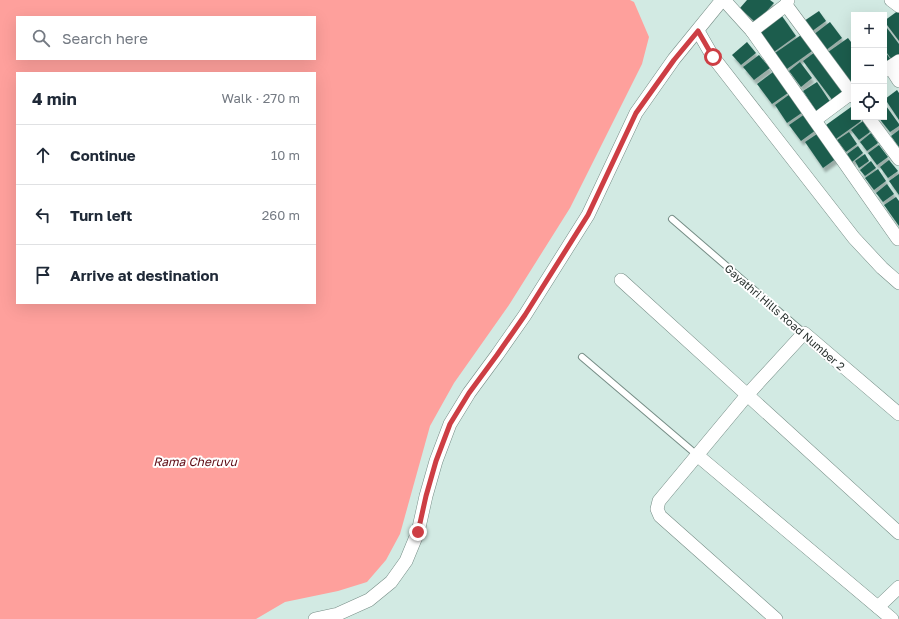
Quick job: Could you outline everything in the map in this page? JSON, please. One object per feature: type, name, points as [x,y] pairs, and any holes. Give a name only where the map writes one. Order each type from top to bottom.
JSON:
[{"type":"street","points":[[315,619],[338,614],[369,600],[391,582],[406,561],[418,532],[436,461],[450,424],[469,393],[525,315],[588,215],[636,113],[674,60],[723,0],[752,31],[898,239]]},
{"type":"street","points":[[891,0],[899,6]]},
{"type":"street","points":[[752,31],[787,2],[851,91]]},
{"type":"street","points":[[698,31],[713,57],[854,238],[882,268],[899,283]]},
{"type":"street","points":[[891,67],[899,81]]},
{"type":"street","points":[[815,120],[851,95]]},
{"type":"street","points":[[870,120],[899,159]]},
{"type":"street","points":[[621,280],[899,533]]},
{"type":"street","points":[[776,619],[660,516],[657,509],[659,500],[748,394],[804,333]]},
{"type":"street","name":"Gayathri Hills Road Number 2","points":[[804,333],[899,414]]},
{"type":"street","points":[[697,455],[892,619]]},
{"type":"street","points":[[878,607],[899,587]]},
{"type":"lane","name":"Gayathri Hills Road Number 2","points":[[672,219],[804,333]]},
{"type":"lane","points":[[582,358],[697,455]]},
{"type":"water","name":"Rama Cheruvu","points":[[0,0],[630,0],[634,2],[649,37],[642,64],[570,208],[509,305],[454,383],[430,426],[400,534],[386,560],[367,582],[338,591],[285,602],[256,619],[0,619]]},
{"type":"building","points":[[747,0],[770,0],[774,3],[756,23],[740,8]]},
{"type":"building","points":[[899,10],[899,41],[887,25],[887,19]]},
{"type":"building","points":[[819,11],[826,21],[811,32],[804,21]]},
{"type":"building","points":[[782,16],[796,36],[774,52],[760,32]]},
{"type":"building","points":[[830,22],[842,38],[825,51],[813,35]]},
{"type":"building","points":[[887,28],[899,44],[899,55],[892,60],[887,53]]},
{"type":"building","points":[[801,35],[812,51],[787,69],[775,53]]},
{"type":"building","points":[[848,38],[851,42],[851,84],[828,52]]},
{"type":"building","points":[[747,42],[756,53],[741,65],[732,55]]},
{"type":"building","points":[[815,52],[845,93],[833,101],[803,61]]},
{"type":"building","points":[[887,54],[891,60],[887,63]]},
{"type":"building","points":[[759,55],[770,68],[754,80],[743,67]]},
{"type":"building","points":[[800,62],[812,78],[801,87],[789,71]]},
{"type":"building","points":[[773,72],[788,93],[772,104],[757,84]]},
{"type":"building","points":[[817,82],[831,103],[817,112],[803,91]]},
{"type":"building","points":[[897,90],[899,93],[899,120],[887,102],[887,98]]},
{"type":"building","points":[[790,94],[803,112],[787,123],[775,105]]},
{"type":"building","points":[[851,107],[851,120],[861,121],[836,139],[826,125]]},
{"type":"building","points":[[887,107],[899,124],[899,126],[890,132],[880,120],[887,120]]},
{"type":"building","points":[[805,114],[816,130],[801,141],[789,125]]},
{"type":"building","points":[[863,121],[870,132],[859,140],[851,130]]},
{"type":"building","points":[[899,130],[899,147],[891,136]]},
{"type":"building","points":[[820,132],[837,158],[823,168],[805,142]]},
{"type":"building","points":[[849,132],[857,144],[846,152],[837,140]]},
{"type":"building","points":[[871,133],[878,143],[867,151],[860,142]]},
{"type":"building","points":[[879,145],[888,157],[877,165],[868,153]]},
{"type":"building","points":[[858,146],[863,153],[852,162],[847,154]]},
{"type":"building","points":[[865,154],[869,161],[859,168],[855,161]]},
{"type":"building","points":[[889,160],[898,171],[888,178],[880,167]]},
{"type":"building","points":[[871,161],[876,168],[865,176],[860,170]]},
{"type":"building","points":[[878,169],[886,181],[874,190],[865,178]]},
{"type":"building","points":[[899,174],[899,195],[889,181]]},
{"type":"building","points":[[887,184],[894,194],[883,202],[876,193]]},
{"type":"building","points":[[896,197],[899,201],[899,226],[884,205]]},
{"type":"route","points":[[418,532],[436,461],[450,424],[469,393],[525,315],[588,215],[636,113],[657,82],[698,31],[713,57]]}]
